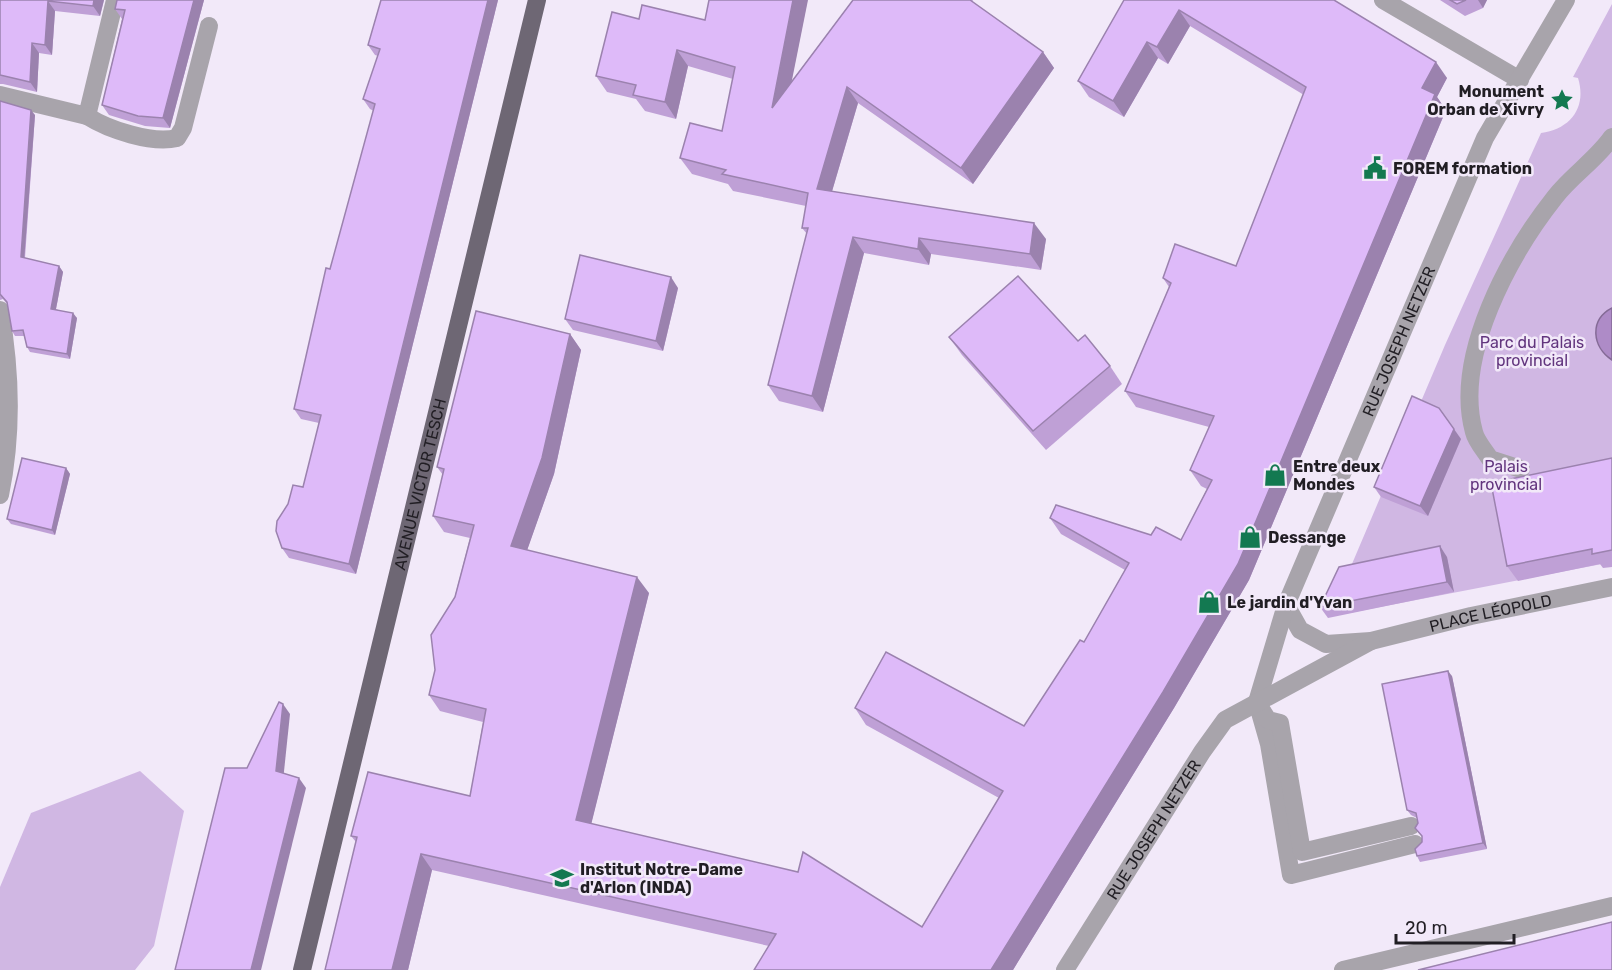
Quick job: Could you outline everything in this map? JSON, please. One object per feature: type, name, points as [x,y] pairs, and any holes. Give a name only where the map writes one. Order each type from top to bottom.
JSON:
[{"type":"main road","name":"AVENUE VICTOR TESCH","points":[[302,970],[537,0]]},
{"type":"street","points":[[87,116],[116,0]]},
{"type":"street","points":[[1383,0],[1520,80]]},
{"type":"street","name":"RUE JOSEPH NETZER","points":[[1257,702],[1286,605],[1485,138],[1566,0]]},
{"type":"street","points":[[0,95],[87,116],[106,128],[167,140],[177,138],[183,128],[209,26]]},
{"type":"street","points":[[1521,469],[1490,459],[1474,433],[1470,392],[1473,354],[1497,291],[1524,241],[1557,195],[1602,152],[1612,137]]},
{"type":"street","points":[[0,310],[11,392],[0,495]]},
{"type":"street","name":"PLACE LÉOPOLD","points":[[1371,641],[1471,616],[1612,587]]},
{"type":"street","points":[[1286,605],[1300,630],[1326,644],[1371,641]]},
{"type":"street","name":"RUE JOSEPH NETZER","points":[[1065,970],[1202,752],[1225,720],[1371,641]]},
{"type":"street","points":[[1257,702],[1268,720],[1280,723],[1302,852],[1413,835],[1291,875],[1269,744],[1257,702]]},
{"type":"street","points":[[1343,970],[1612,906]]},
{"type":"green space","name":"Palais provincial","points":[[1612,4],[1612,566],[1602,564],[1344,614],[1339,613],[1346,578],[1445,345],[1541,133],[1561,127],[1574,115],[1578,107],[1580,89],[1578,78],[1573,77]]},
{"type":"green space","points":[[140,771],[184,811],[154,946],[135,970],[0,970],[0,887],[31,813]]},
{"type":"shaded area","points":[[1612,308],[1612,360],[1600,348],[1596,334],[1599,319]]},
{"type":"building","points":[[0,0],[94,0],[93,6],[48,1],[45,45],[32,43],[30,82],[0,75]]},
{"type":"building","points":[[117,0],[194,0],[163,118],[138,116],[102,105],[125,10],[115,9]]},
{"type":"building","points":[[381,0],[488,0],[349,564],[282,548],[276,531],[277,521],[288,504],[293,485],[303,487],[321,415],[294,409],[326,268],[330,269],[375,104],[363,99],[380,49],[368,45]]},
{"type":"building","points":[[709,0],[793,0],[772,108],[853,0],[970,0],[1043,52],[961,168],[847,87],[817,189],[1034,223],[1030,254],[919,238],[918,249],[853,237],[812,396],[768,385],[808,228],[802,228],[808,193],[722,174],[726,170],[680,158],[690,123],[722,131],[735,67],[677,50],[665,102],[633,95],[636,85],[596,76],[612,12],[639,19],[642,5],[705,20]]},
{"type":"building","points":[[1124,0],[1334,0],[1436,62],[1422,88],[1435,94],[1238,564],[1163,692],[991,970],[754,970],[776,934],[421,854],[392,970],[325,970],[357,837],[351,836],[368,772],[470,796],[486,709],[429,695],[435,670],[431,635],[455,597],[474,525],[433,516],[444,469],[437,467],[476,311],[570,334],[542,458],[511,546],[637,577],[576,820],[798,872],[803,852],[922,927],[1003,791],[855,708],[886,652],[1024,726],[1080,640],[1084,642],[1129,563],[1050,518],[1056,505],[1151,535],[1156,527],[1181,540],[1212,480],[1190,470],[1214,416],[1125,391],[1171,283],[1163,278],[1175,244],[1236,266],[1306,87],[1179,10],[1157,47],[1147,42],[1113,101],[1078,81]]},
{"type":"building","points":[[1450,0],[1466,0],[1457,4]]},
{"type":"building","points":[[0,101],[31,110],[21,257],[59,266],[51,309],[73,313],[67,354],[27,347],[23,330],[12,331],[7,302],[0,294]]},
{"type":"building","points":[[580,255],[671,277],[656,341],[565,319]]},
{"type":"building","points":[[1018,276],[1078,341],[1085,335],[1110,366],[1033,431],[949,337]]},
{"type":"building","points":[[1412,396],[1439,408],[1454,429],[1420,506],[1374,487]]},
{"type":"building","points":[[22,458],[66,468],[52,530],[7,519]]},
{"type":"building","name":"Palais provincial","points":[[1612,458],[1612,550],[1592,554],[1592,549],[1507,566],[1491,483]]},
{"type":"building","points":[[1440,546],[1447,582],[1320,607],[1339,567]]},
{"type":"building","points":[[1448,671],[1483,843],[1417,856],[1415,849],[1422,842],[1422,836],[1415,828],[1418,823],[1416,813],[1407,810],[1382,684]]},
{"type":"building","points":[[279,702],[283,704],[276,771],[299,778],[251,970],[175,970],[225,768],[247,768]]},
{"type":"building","points":[[1612,922],[1612,970],[1418,970]]},
{"type":"place","name":"Monument Orban de Xivry","points":[[1562,100]]},
{"type":"place","name":"FOREM formation","points":[[1375,168]]},
{"type":"place","name":"Entre deux Mondes","points":[[1275,475]]},
{"type":"place","name":"Dessange","points":[[1250,537]]},
{"type":"place","name":"Le jardin d'Yvan","points":[[1209,602]]},
{"type":"place","name":"Institut Notre-Dame d'Arlon (INDA)","points":[[562,878]]},
{"type":"park label","name":"Parc du Palais provincial","points":[[1532,351]]}]
